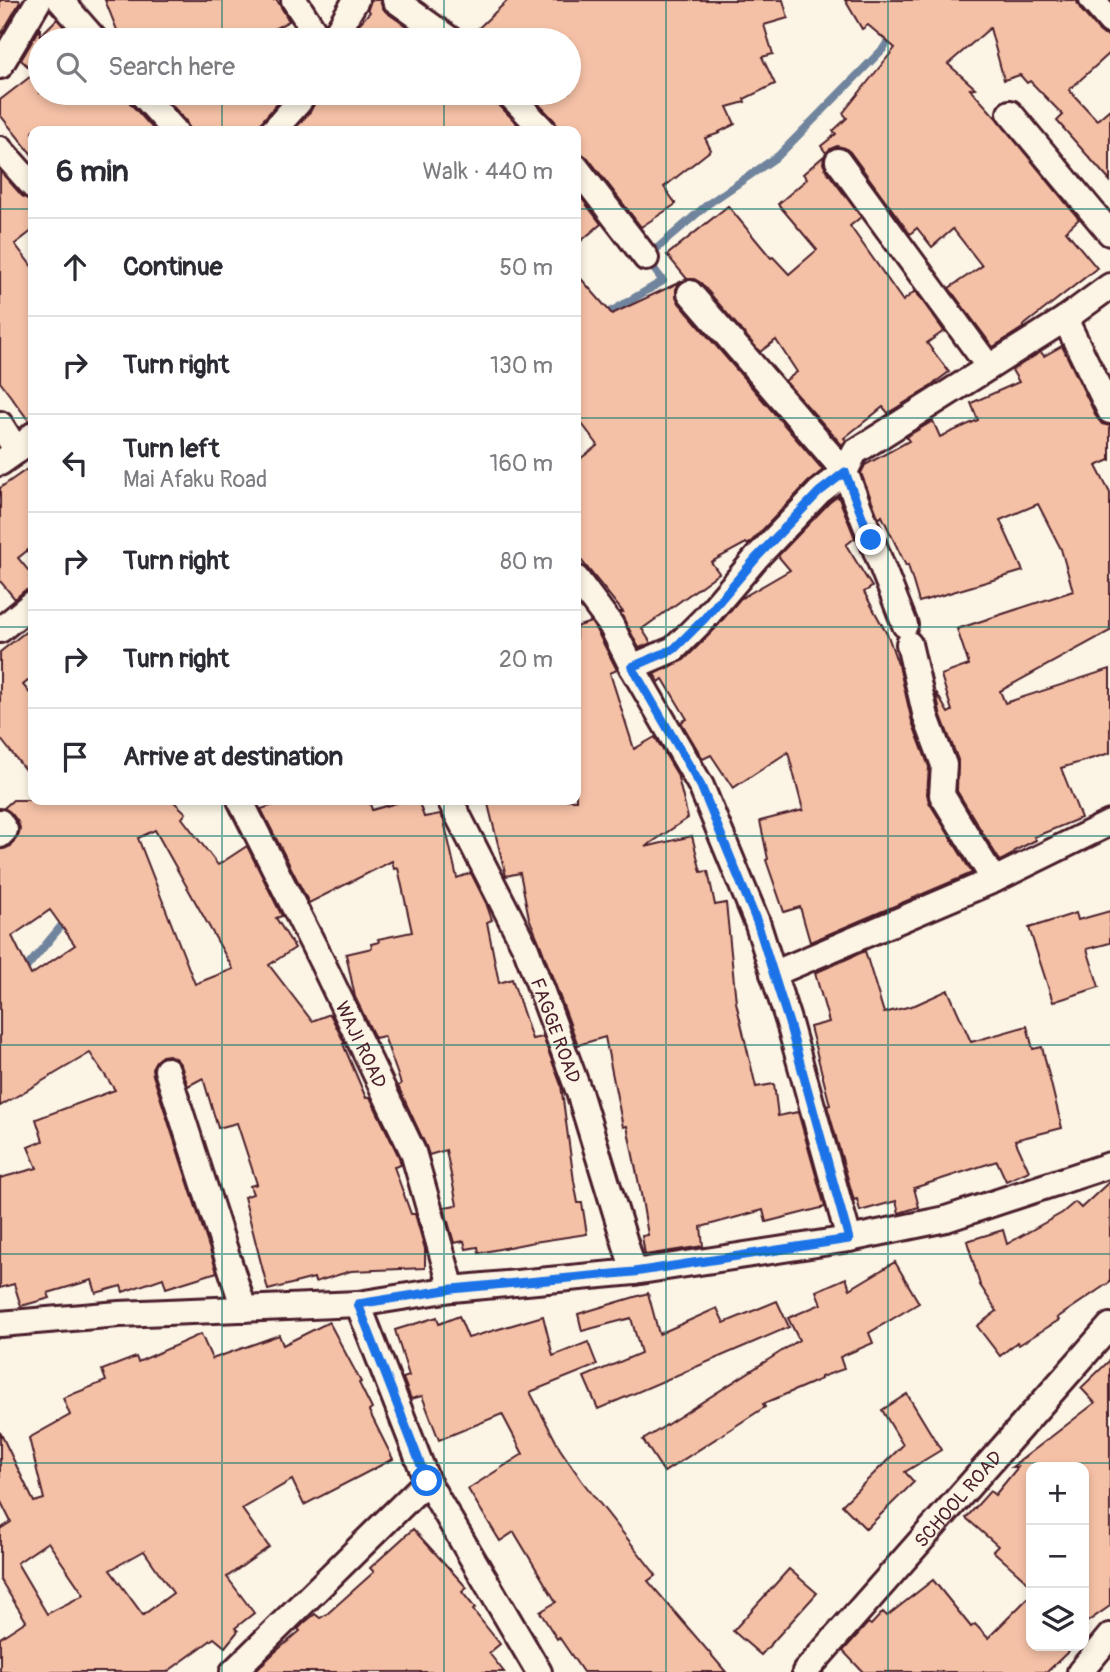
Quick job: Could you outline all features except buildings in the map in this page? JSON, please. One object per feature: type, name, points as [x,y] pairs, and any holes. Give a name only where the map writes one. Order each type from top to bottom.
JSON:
[{"type":"street","points":[[0,66],[39,0]]},
{"type":"street","points":[[60,0],[84,28]]},
{"type":"street","points":[[294,0],[312,28]]},
{"type":"street","points":[[338,28],[356,0]]},
{"type":"street","points":[[395,0],[434,28]]},
{"type":"street","points":[[1092,0],[1110,21]]},
{"type":"street","points":[[152,105],[171,126]]},
{"type":"street","points":[[277,126],[296,105]]},
{"type":"street","points":[[519,105],[539,126]]},
{"type":"street","points":[[1010,113],[1110,233]]},
{"type":"street","points":[[0,149],[28,180]]},
{"type":"street","points":[[838,162],[989,368]]},
{"type":"street","points":[[581,174],[646,258]]},
{"type":"street","points":[[632,667],[674,649],[819,492],[845,472],[855,452],[1065,319],[1110,286]]},
{"type":"street","points":[[690,293],[845,472],[907,634],[926,717],[944,765],[942,795],[994,880]]},
{"type":"street","points":[[1065,319],[1110,411]]},
{"type":"street","points":[[0,424],[17,450]]},
{"type":"street","points":[[581,585],[611,625],[632,667],[701,786],[757,922],[789,1023],[849,1239]]},
{"type":"street","points":[[0,630],[28,607]]},
{"type":"street","name":"WAJI ROAD","points":[[243,805],[413,1152],[452,1289]]},
{"type":"street","name":"FAGGE ROAD","points":[[453,805],[526,949],[579,1092],[634,1272]]},
{"type":"street","points":[[0,822],[5,830],[0,835]]},
{"type":"street","points":[[774,974],[994,880],[1110,823]]},
{"type":"street","points":[[167,1070],[244,1309]]},
{"type":"street","points":[[0,1324],[119,1314],[358,1304],[452,1289],[634,1272],[849,1239],[946,1219],[1110,1165]]},
{"type":"street","points":[[358,1304],[427,1481],[539,1672]]},
{"type":"street","name":"SCHOOL ROAD","points":[[805,1672],[1110,1325]]},
{"type":"street","points":[[233,1672],[427,1481]]},
{"type":"street","points":[[1080,1672],[1110,1636]]},
{"type":"waterway","points":[[602,317],[663,281],[646,258],[708,204],[778,156],[883,49],[893,33]]},
{"type":"waterway","points":[[22,973],[67,919]]},
{"type":"route","points":[[427,1481],[358,1304],[452,1289],[634,1272],[849,1239],[789,1023],[757,922],[701,786],[632,667],[674,649],[819,492],[845,472],[871,540]]}]
